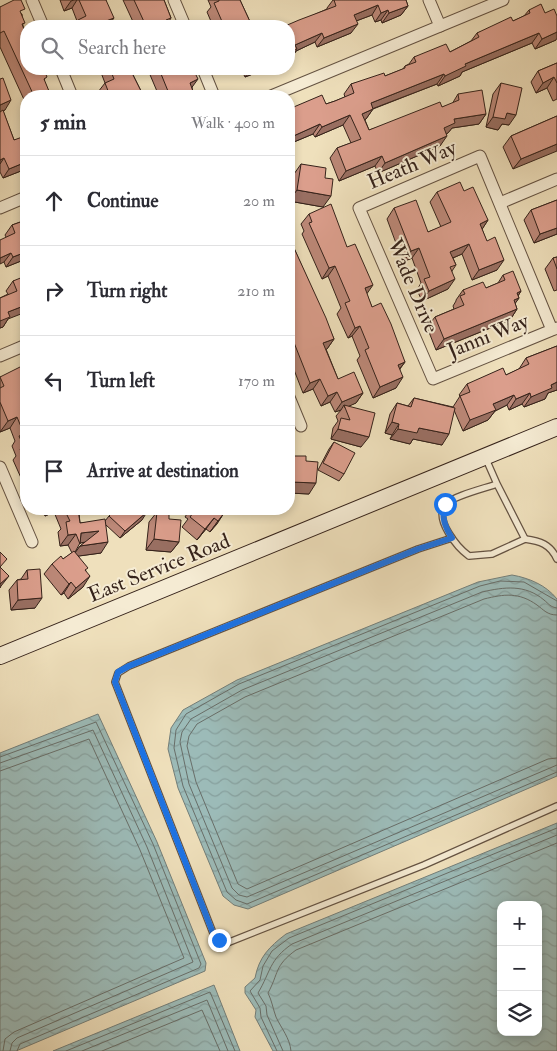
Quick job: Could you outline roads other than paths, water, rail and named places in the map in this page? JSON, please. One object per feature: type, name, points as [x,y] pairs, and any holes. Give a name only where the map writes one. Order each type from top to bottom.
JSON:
[{"type":"street","points":[[32,0],[40,20]]},
{"type":"street","points":[[174,0],[182,20]]},
{"type":"street","points":[[429,0],[440,26]]},
{"type":"street","points":[[285,90],[503,0]]},
{"type":"street","points":[[63,75],[69,90]]},
{"type":"street","points":[[205,75],[211,90]]},
{"type":"street","name":"Heath Way","points":[[358,208],[480,156],[500,203]]},
{"type":"street","points":[[555,329],[500,203],[557,179]]},
{"type":"street","points":[[0,208],[20,200]]},
{"type":"street","name":"Wade Drive","points":[[358,208],[432,379]]},
{"type":"street","name":"Janni Way","points":[[432,379],[555,329]]},
{"type":"street","points":[[0,356],[20,348]]},
{"type":"street","points":[[295,412],[301,426]]},
{"type":"street","name":"East Service Road","points":[[0,656],[557,427]]},
{"type":"street","points":[[0,467],[20,514]]},
{"type":"street","points":[[20,515],[32,542]]},
{"type":"lane","points":[[486,457],[497,484],[525,539]]},
{"type":"lane","points":[[497,484],[445,504],[442,513],[446,530],[458,548],[469,556],[480,557],[492,554],[525,539],[547,545],[557,559]]},
{"type":"lane","points":[[452,538],[138,662],[118,672],[115,682],[213,933],[227,943],[424,865],[557,806]]},
{"type":"water","points":[[512,575],[537,583],[557,599],[557,776],[248,909],[234,905],[223,896],[178,788],[168,749],[171,728],[183,710],[237,680],[478,582]]},
{"type":"water","points":[[98,714],[157,842],[206,963],[205,971],[16,1051],[0,1051],[0,753]]},
{"type":"water","points":[[557,823],[557,1051],[273,1051],[255,1017],[256,1010],[245,993],[245,987],[255,978],[262,958],[286,934]]},
{"type":"water","points":[[214,985],[240,1051],[53,1051]]}]
